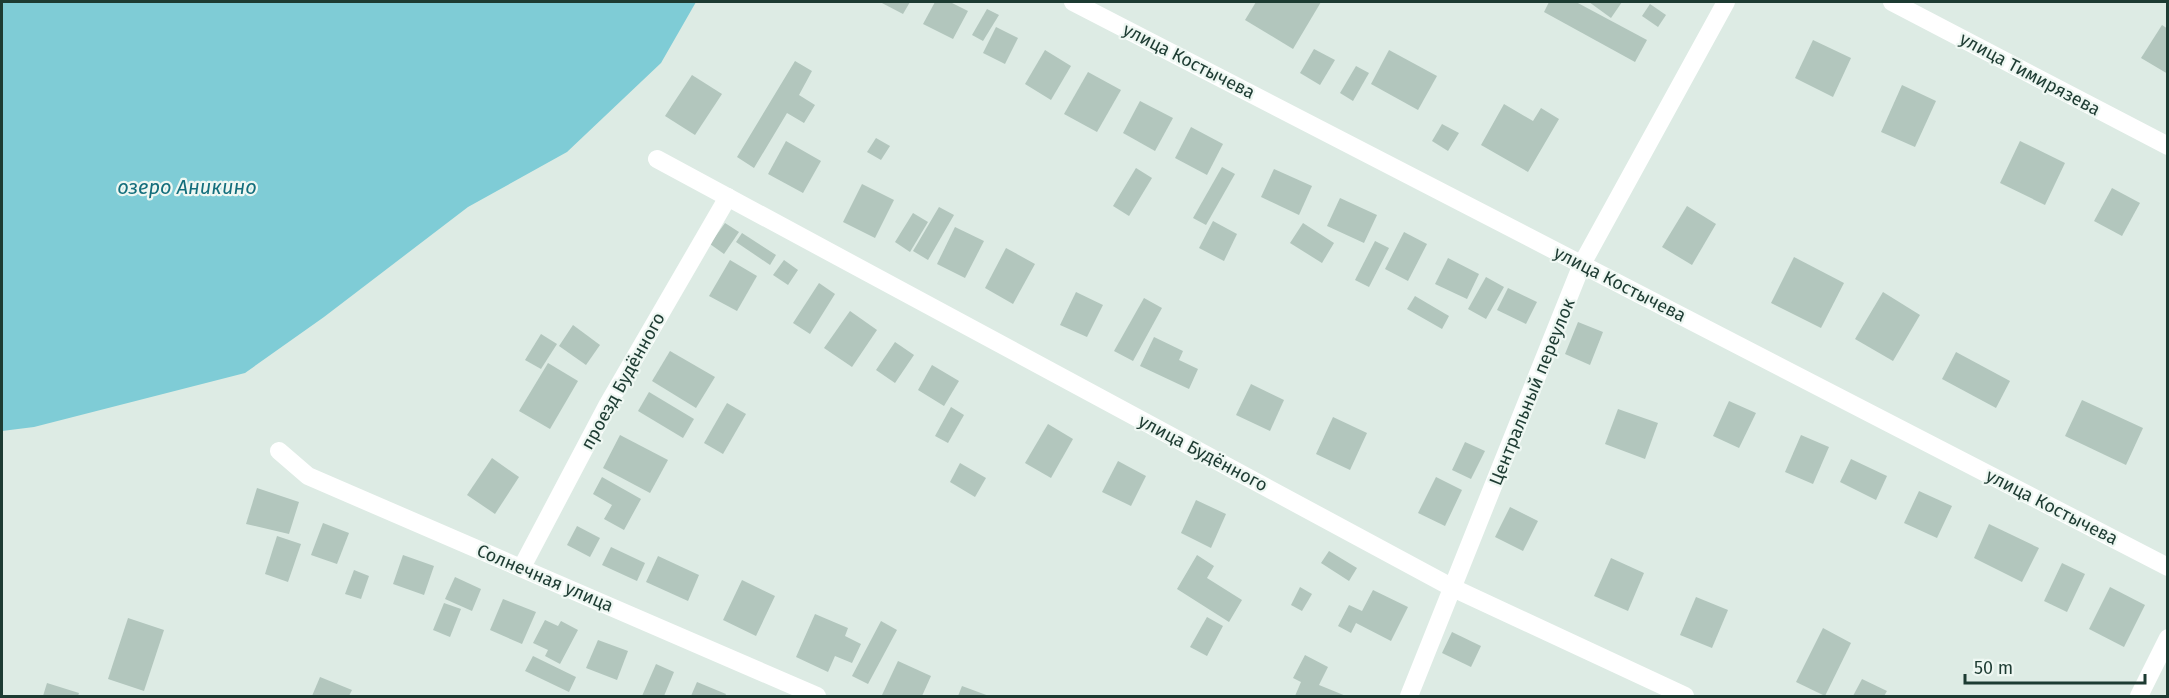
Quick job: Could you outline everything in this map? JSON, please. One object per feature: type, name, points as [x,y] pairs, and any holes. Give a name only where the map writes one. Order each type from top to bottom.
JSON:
[{"type":"street","name":"улица Костычева","points":[[1073,2],[2168,567]]},
{"type":"street","name":"Центральный переулок","points":[[1409,696],[1582,264],[1726,2]]},
{"type":"street","name":"улица Тимирязева","points":[[1892,2],[2168,146]]},
{"type":"street","name":"улица Будённого","points":[[657,159],[1453,588],[1685,696]]},
{"type":"street","name":"проезд Будённого","points":[[522,567],[608,404],[728,197]]},
{"type":"street","name":"Солнечная улица","points":[[279,452],[308,476],[817,696]]},
{"type":"street","points":[[2139,696],[2168,638]]},
{"type":"water","name":"озеро Аникино","points":[[2,2],[696,2],[661,63],[567,152],[468,207],[324,317],[245,373],[34,427],[2,431]]},
{"type":"building","points":[[880,2],[910,2],[903,14]]},
{"type":"building","points":[[935,2],[950,2],[968,11],[953,39],[923,24]]},
{"type":"building","points":[[1256,2],[1321,2],[1293,49],[1245,20]]},
{"type":"building","points":[[1549,2],[1576,2],[1647,40],[1635,62],[1544,12]]},
{"type":"building","points":[[1589,2],[1622,2],[1611,18]]},
{"type":"building","points":[[1650,4],[1666,15],[1658,27],[1642,16]]},
{"type":"building","points":[[987,9],[999,15],[983,41],[972,35]]},
{"type":"building","points":[[2162,25],[2168,29],[2168,74],[2141,58]]},
{"type":"building","points":[[996,27],[1018,38],[1005,64],[983,53]]},
{"type":"building","points":[[1813,40],[1851,58],[1833,97],[1795,78]]},
{"type":"building","points":[[1314,49],[1335,60],[1320,85],[1300,73]]},
{"type":"building","points":[[1045,50],[1071,66],[1051,100],[1025,84]]},
{"type":"building","points":[[1389,50],[1437,76],[1418,110],[1371,84]]},
{"type":"building","points":[[795,61],[812,71],[799,95],[815,105],[804,123],[787,113],[754,168],[737,157]]},
{"type":"building","points":[[1356,66],[1369,73],[1353,101],[1340,93]]},
{"type":"building","points":[[1088,72],[1121,90],[1097,132],[1064,114]]},
{"type":"building","points":[[692,75],[722,94],[695,135],[665,116]]},
{"type":"building","points":[[1902,85],[1936,101],[1915,147],[1881,132]]},
{"type":"building","points":[[1140,101],[1173,118],[1155,151],[1123,133]]},
{"type":"building","points":[[1504,104],[1533,121],[1541,108],[1559,119],[1528,172],[1481,145]]},
{"type":"building","points":[[1442,124],[1459,133],[1448,151],[1432,141]]},
{"type":"building","points":[[1191,127],[1223,144],[1207,175],[1175,158]]},
{"type":"building","points":[[876,138],[890,146],[881,160],[867,152]]},
{"type":"building","points":[[786,141],[821,161],[803,193],[768,174]]},
{"type":"building","points":[[2020,141],[2065,163],[2045,205],[2000,183]]},
{"type":"building","points":[[1222,167],[1235,174],[1206,225],[1193,218]]},
{"type":"building","points":[[1136,168],[1152,178],[1129,216],[1113,206]]},
{"type":"building","points":[[1274,169],[1312,186],[1299,215],[1261,197]]},
{"type":"building","points":[[862,184],[894,200],[875,238],[843,222]]},
{"type":"building","points":[[2112,188],[2140,203],[2122,236],[2094,221]]},
{"type":"building","points":[[1340,198],[1377,215],[1364,243],[1327,226]]},
{"type":"building","points":[[1687,206],[1716,224],[1692,265],[1662,247]]},
{"type":"building","points":[[939,207],[954,215],[928,260],[913,251]]},
{"type":"building","points":[[913,213],[928,222],[910,252],[895,242]]},
{"type":"building","points":[[1213,221],[1237,234],[1224,261],[1199,248]]},
{"type":"building","points":[[725,223],[739,232],[724,254],[710,244]]},
{"type":"building","points":[[1303,223],[1334,243],[1322,263],[1290,243]]},
{"type":"building","points":[[955,227],[984,241],[965,278],[937,264]]},
{"type":"building","points":[[1404,232],[1427,244],[1408,281],[1385,269]]},
{"type":"building","points":[[742,233],[776,255],[770,265],[736,242]]},
{"type":"building","points":[[1375,241],[1389,248],[1369,287],[1355,280]]},
{"type":"building","points":[[1006,248],[1035,264],[1013,304],[985,288]]},
{"type":"building","points":[[1794,257],[1844,283],[1821,328],[1771,303]]},
{"type":"building","points":[[1448,258],[1479,274],[1467,299],[1435,284]]},
{"type":"building","points":[[730,260],[757,276],[737,311],[709,296]]},
{"type":"building","points":[[784,260],[798,270],[788,285],[773,275]]},
{"type":"building","points":[[1486,277],[1504,287],[1486,319],[1468,309]]},
{"type":"building","points":[[819,283],[835,294],[810,334],[793,323]]},
{"type":"building","points":[[1508,288],[1537,302],[1526,324],[1497,310]]},
{"type":"building","points":[[1076,292],[1103,305],[1087,337],[1060,325]]},
{"type":"building","points":[[1883,292],[1920,315],[1893,361],[1855,339]]},
{"type":"building","points":[[1415,296],[1449,316],[1442,329],[1407,309]]},
{"type":"building","points":[[1144,298],[1162,308],[1133,361],[1114,351]]},
{"type":"building","points":[[850,311],[877,330],[852,367],[824,348]]},
{"type":"building","points":[[1578,322],[1603,332],[1590,365],[1565,354]]},
{"type":"building","points":[[573,325],[600,345],[586,365],[559,346]]},
{"type":"building","points":[[541,334],[557,344],[541,369],[525,360]]},
{"type":"building","points":[[1154,337],[1183,351],[1179,360],[1198,369],[1189,389],[1140,366]]},
{"type":"building","points":[[895,342],[914,355],[895,383],[876,370]]},
{"type":"building","points":[[670,351],[715,377],[696,408],[652,381]]},
{"type":"building","points":[[1956,352],[2010,381],[1996,408],[1942,379]]},
{"type":"building","points":[[548,363],[578,381],[550,429],[519,411]]},
{"type":"building","points":[[932,365],[959,381],[944,406],[918,390]]},
{"type":"building","points":[[1251,384],[1284,400],[1270,431],[1236,415]]},
{"type":"building","points":[[649,392],[694,419],[683,438],[638,411]]},
{"type":"building","points":[[2082,400],[2143,428],[2126,465],[2065,436]]},
{"type":"building","points":[[1729,401],[1756,413],[1739,448],[1713,436]]},
{"type":"building","points":[[727,403],[746,414],[723,454],[704,443]]},
{"type":"building","points":[[951,407],[964,415],[948,443],[935,436]]},
{"type":"building","points":[[1618,409],[1658,423],[1645,459],[1605,444]]},
{"type":"building","points":[[1333,417],[1367,433],[1350,470],[1316,454]]},
{"type":"building","points":[[1048,424],[1073,439],[1051,478],[1025,463]]},
{"type":"building","points":[[620,435],[668,460],[650,493],[603,468]]},
{"type":"building","points":[[1801,435],[1829,447],[1813,484],[1785,472]]},
{"type":"building","points":[[1465,442],[1485,451],[1471,479],[1452,470]]},
{"type":"building","points":[[492,458],[519,477],[495,514],[467,495]]},
{"type":"building","points":[[1851,459],[1887,476],[1876,500],[1840,482]]},
{"type":"building","points":[[1118,461],[1146,476],[1131,506],[1102,492]]},
{"type":"building","points":[[960,463],[986,478],[975,497],[950,482]]},
{"type":"building","points":[[602,477],[641,499],[624,530],[604,519],[612,505],[593,494]]},
{"type":"building","points":[[1436,477],[1462,490],[1445,526],[1418,513]]},
{"type":"building","points":[[257,488],[299,502],[289,534],[246,524]]},
{"type":"building","points":[[1919,491],[1952,506],[1937,538],[1904,523]]},
{"type":"building","points":[[1196,500],[1226,514],[1211,548],[1181,533]]},
{"type":"building","points":[[1510,507],[1538,521],[1523,551],[1495,537]]},
{"type":"building","points":[[323,523],[349,533],[337,564],[311,555]]},
{"type":"building","points":[[1989,524],[2039,548],[2022,582],[1974,558]]},
{"type":"building","points":[[577,526],[600,538],[590,557],[567,545]]},
{"type":"building","points":[[277,536],[301,544],[288,582],[265,574]]},
{"type":"building","points":[[611,547],[645,563],[637,581],[602,565]]},
{"type":"building","points":[[1329,551],[1357,568],[1349,581],[1321,563]]},
{"type":"building","points":[[403,555],[434,566],[424,595],[393,584]]},
{"type":"building","points":[[1197,555],[1214,566],[1207,578],[1242,600],[1229,622],[1177,589]]},
{"type":"building","points":[[658,556],[699,575],[688,601],[646,582]]},
{"type":"building","points":[[1611,558],[1644,573],[1628,611],[1594,596]]},
{"type":"building","points":[[2062,563],[2085,574],[2067,612],[2044,601]]},
{"type":"building","points":[[354,570],[369,576],[361,599],[345,594]]},
{"type":"building","points":[[455,577],[481,589],[472,611],[445,599]]},
{"type":"building","points":[[742,580],[775,596],[756,636],[723,620]]},
{"type":"building","points":[[1300,587],[1312,594],[1302,611],[1291,605]]},
{"type":"building","points":[[2110,587],[2145,605],[2124,647],[2089,629]]},
{"type":"building","points":[[1373,590],[1408,607],[1391,641],[1356,623],[1351,633],[1338,626],[1349,605],[1362,611]]},
{"type":"building","points":[[1696,597],[1728,610],[1712,648],[1680,635]]},
{"type":"building","points":[[503,599],[536,612],[522,644],[490,630]]},
{"type":"building","points":[[444,603],[461,609],[450,637],[433,630]]},
{"type":"building","points":[[815,614],[848,628],[845,636],[861,644],[852,663],[835,656],[828,672],[796,657]]},
{"type":"building","points":[[1207,617],[1223,626],[1207,656],[1190,647]]},
{"type":"building","points":[[128,618],[164,630],[144,691],[108,679]]},
{"type":"building","points":[[545,620],[558,626],[561,621],[578,630],[560,664],[545,656],[548,650],[533,643]]},
{"type":"building","points":[[881,621],[897,630],[868,684],[852,676]]},
{"type":"building","points":[[1823,628],[1851,643],[1825,696],[1796,682]]},
{"type":"building","points":[[1452,632],[1481,646],[1471,667],[1442,653]]},
{"type":"building","points":[[598,640],[628,651],[617,680],[586,668]]},
{"type":"building","points":[[1305,655],[1328,667],[1319,685],[1346,696],[1295,696],[1301,682],[1293,678]]},
{"type":"building","points":[[533,656],[576,677],[569,692],[525,671]]},
{"type":"building","points":[[898,661],[931,676],[922,696],[882,695]]},
{"type":"building","points":[[656,664],[674,672],[664,696],[642,696]]},
{"type":"building","points":[[320,677],[352,690],[349,696],[312,696]]},
{"type":"building","points":[[1862,679],[1887,691],[1884,696],[1853,696]]},
{"type":"building","points":[[697,682],[726,694],[725,696],[691,696]]},
{"type":"building","points":[[47,683],[79,693],[78,696],[43,696]]},
{"type":"building","points":[[962,686],[989,696],[958,696]]}]
